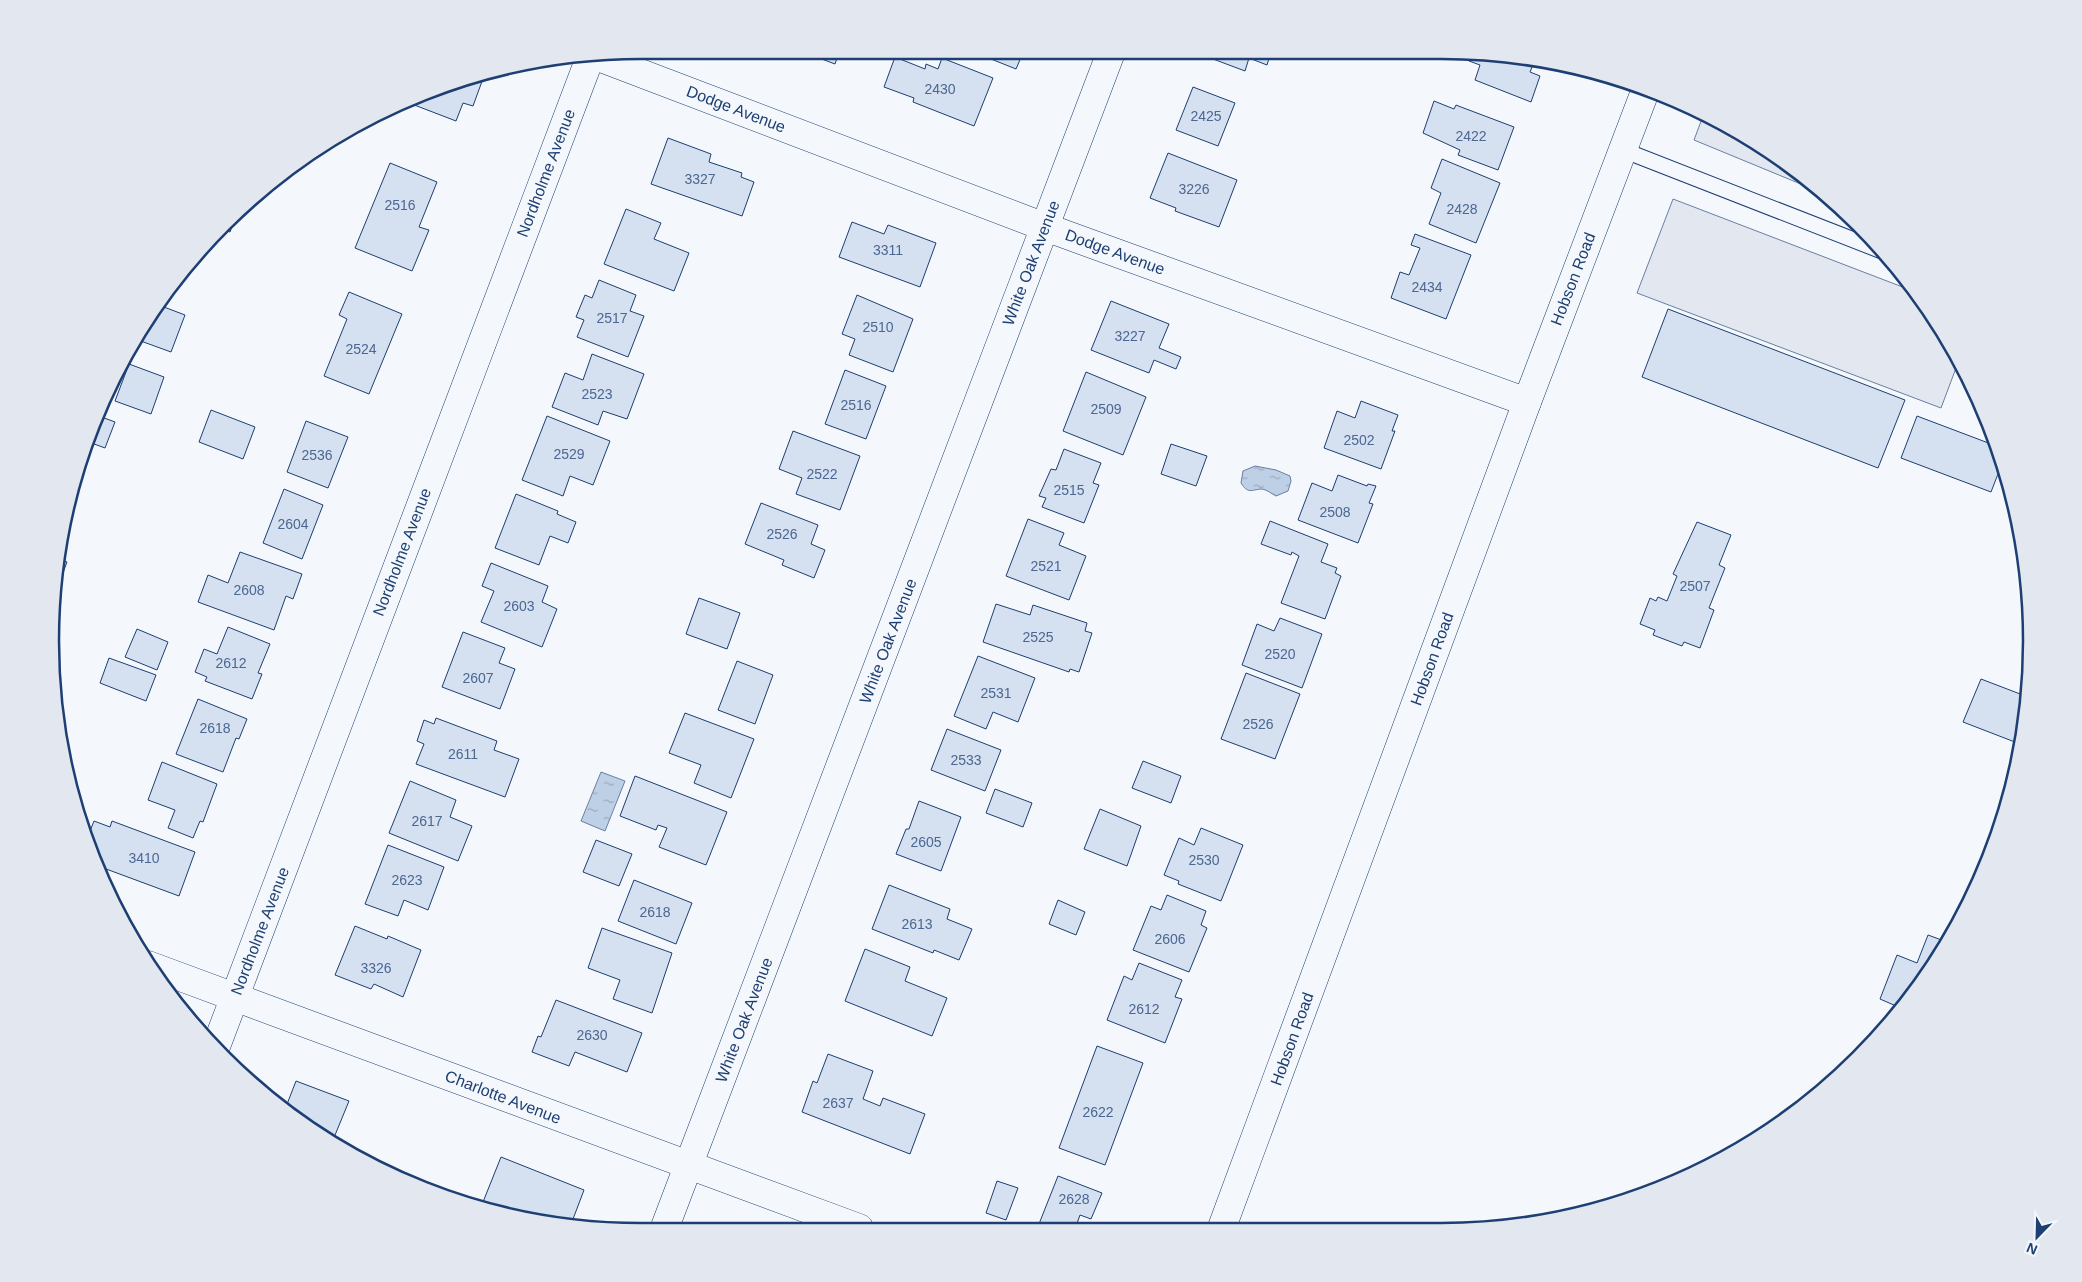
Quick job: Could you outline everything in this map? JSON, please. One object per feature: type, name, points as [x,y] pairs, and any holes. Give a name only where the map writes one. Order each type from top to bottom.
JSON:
[{"type":"street","name":"White Oak Avenue","points":[[667,1223],[1108,59]]},
{"type":"street","name":"Dodge Avenue","points":[[605,60],[1045,227],[1527,402]]},
{"type":"street","name":"Nordholme Avenue","points":[[218,1041],[590,61]]},
{"type":"street","name":"Hobson Road","points":[[1224,1223],[1527,402],[1644,96]]},
{"type":"street","name":"Charlotte Avenue","points":[[161,970],[844,1223]]},
{"type":"lane","points":[[1623,150],[1869,246]]},
{"type":"shaded area","points":[[1701,120],[1764,157],[1802,184],[1694,140]]},
{"type":"shaded area","points":[[1673,199],[1903,287],[1925,318],[1956,369],[1941,408],[1637,293]]},
{"type":"water","points":[[1255,466],[1276,470],[1290,476],[1291,481],[1288,491],[1276,496],[1263,489],[1250,491],[1246,489],[1241,483],[1243,471]]},
{"type":"water","points":[[601,772],[625,781],[605,831],[581,821]]},
{"type":"building","points":[[822,59],[837,59],[835,64]]},
{"type":"building","points":[[894,59],[900,59],[925,69],[926,64],[938,69],[942,59],[945,59],[993,78],[974,126],[913,102],[914,98],[884,87]]},
{"type":"building","points":[[991,59],[1020,59],[1016,69]]},
{"type":"building","points":[[1213,59],[1249,59],[1245,71]]},
{"type":"building","points":[[1252,59],[1269,59],[1267,65]]},
{"type":"building","points":[[1479,60],[1532,66],[1530,72],[1540,76],[1531,102],[1475,80],[1480,65],[1469,61]]},
{"type":"building","points":[[482,81],[473,106],[463,103],[456,121],[414,105]]},
{"type":"building","points":[[1193,87],[1235,103],[1218,146],[1176,130]]},
{"type":"building","points":[[1434,101],[1454,109],[1456,105],[1514,127],[1498,170],[1458,155],[1460,150],[1423,133]]},
{"type":"building","points":[[668,138],[711,154],[709,162],[742,173],[741,177],[754,182],[742,216],[651,184]]},
{"type":"building","points":[[1168,153],[1237,180],[1219,227],[1175,211],[1176,208],[1150,198]]},
{"type":"building","points":[[1442,159],[1500,183],[1476,243],[1429,224],[1441,193],[1431,188]]},
{"type":"building","points":[[390,163],[437,182],[419,227],[429,230],[412,271],[355,248]]},
{"type":"building","points":[[626,209],[661,223],[654,239],[689,253],[674,291],[604,264]]},
{"type":"building","points":[[852,222],[884,234],[888,225],[936,243],[920,287],[839,257]]},
{"type":"building","points":[[1415,234],[1471,255],[1446,319],[1391,298],[1400,272],[1409,275],[1420,248],[1411,245]]},
{"type":"building","points":[[599,280],[636,295],[630,311],[644,316],[628,357],[577,337],[584,320],[576,317],[585,295],[592,298]]},
{"type":"building","points":[[349,292],[402,314],[369,394],[324,376],[347,319],[339,315]]},
{"type":"building","points":[[857,295],[913,319],[893,372],[849,355],[855,339],[842,334]]},
{"type":"building","points":[[1111,301],[1169,324],[1159,348],[1181,357],[1176,369],[1154,360],[1149,373],[1091,350]]},
{"type":"building","points":[[165,307],[185,315],[171,352],[142,342]]},
{"type":"building","points":[[1668,309],[1905,400],[1878,468],[1642,377]]},
{"type":"building","points":[[592,354],[644,374],[627,419],[603,411],[598,425],[552,407],[565,373],[583,380]]},
{"type":"building","points":[[129,364],[164,377],[151,414],[115,401]]},
{"type":"building","points":[[845,370],[886,386],[866,439],[825,424]]},
{"type":"building","points":[[1086,372],[1146,397],[1123,455],[1063,431]]},
{"type":"building","points":[[1361,401],[1398,415],[1392,431],[1395,431],[1381,469],[1324,448],[1337,411],[1355,418]]},
{"type":"building","points":[[211,410],[255,427],[243,459],[199,442]]},
{"type":"building","points":[[547,416],[610,441],[593,485],[570,476],[563,496],[522,480]]},
{"type":"building","points":[[1917,416],[1988,443],[1998,474],[1991,492],[1901,458]]},
{"type":"building","points":[[103,418],[115,422],[105,448],[94,444]]},
{"type":"building","points":[[306,421],[348,437],[328,488],[287,472]]},
{"type":"building","points":[[793,431],[860,456],[840,510],[796,494],[802,478],[779,469]]},
{"type":"building","points":[[1171,444],[1207,456],[1196,486],[1161,474]]},
{"type":"building","points":[[1064,449],[1101,463],[1093,483],[1099,485],[1084,523],[1042,507],[1046,498],[1039,496],[1051,469],[1056,470]]},
{"type":"building","points":[[1338,475],[1367,486],[1368,484],[1376,486],[1369,503],[1373,504],[1358,543],[1298,520],[1312,483],[1332,491]]},
{"type":"building","points":[[284,489],[323,505],[302,559],[263,543]]},
{"type":"building","points":[[516,494],[558,511],[557,514],[576,522],[568,543],[550,536],[539,565],[495,548]]},
{"type":"building","points":[[761,503],[818,525],[811,544],[825,550],[814,578],[782,565],[784,560],[745,544]]},
{"type":"building","points":[[1028,519],[1064,533],[1059,545],[1086,556],[1069,600],[1006,576]]},
{"type":"building","points":[[1270,521],[1328,544],[1321,562],[1337,568],[1335,573],[1341,576],[1325,619],[1281,603],[1299,556],[1292,552],[1291,555],[1261,544]]},
{"type":"building","points":[[1697,522],[1731,535],[1719,565],[1725,568],[1709,608],[1714,610],[1700,648],[1684,642],[1682,646],[1653,635],[1655,630],[1640,624],[1650,598],[1656,601],[1658,597],[1667,601],[1677,576],[1673,574]]},
{"type":"building","points":[[240,552],[302,574],[293,599],[286,596],[274,630],[198,602],[208,575],[228,583]]},
{"type":"building","points":[[491,563],[548,586],[542,602],[557,609],[542,647],[481,622],[494,591],[482,586]]},
{"type":"building","points":[[699,598],[740,613],[727,649],[686,634]]},
{"type":"building","points":[[996,604],[1030,615],[1033,605],[1087,623],[1085,631],[1092,633],[1079,672],[1070,669],[1069,672],[983,642]]},
{"type":"building","points":[[1280,618],[1322,634],[1302,688],[1242,665],[1257,624],[1274,631]]},
{"type":"building","points":[[228,627],[270,644],[258,673],[262,674],[252,699],[205,681],[207,677],[195,672],[204,649],[217,654]]},
{"type":"building","points":[[137,629],[168,642],[157,670],[125,657]]},
{"type":"building","points":[[463,632],[505,648],[499,663],[515,669],[500,709],[442,687]]},
{"type":"building","points":[[978,656],[1035,678],[1018,722],[993,712],[986,729],[954,716]]},
{"type":"building","points":[[109,658],[156,675],[146,701],[100,683]]},
{"type":"building","points":[[737,661],[773,675],[755,724],[718,710]]},
{"type":"building","points":[[1246,673],[1300,694],[1275,759],[1221,739]]},
{"type":"building","points":[[1981,679],[2020,694],[2014,742],[1963,722]]},
{"type":"building","points":[[198,699],[247,719],[239,739],[236,738],[223,772],[176,754]]},
{"type":"building","points":[[685,713],[754,739],[731,798],[694,783],[701,765],[669,753]]},
{"type":"building","points":[[436,718],[497,741],[494,750],[519,759],[505,797],[416,764],[424,744],[417,741],[424,720],[434,724]]},
{"type":"building","points":[[947,729],[1001,750],[985,791],[931,770]]},
{"type":"building","points":[[1143,761],[1181,776],[1171,803],[1132,788]]},
{"type":"building","points":[[162,762],[217,784],[203,822],[200,821],[193,838],[168,828],[175,810],[148,800]]},
{"type":"building","points":[[635,776],[727,812],[706,865],[659,847],[667,828],[658,825],[656,830],[620,816]]},
{"type":"building","points":[[410,781],[456,800],[450,817],[472,826],[458,861],[389,833]]},
{"type":"building","points":[[995,789],[1032,803],[1023,827],[986,813]]},
{"type":"building","points":[[919,801],[961,817],[941,871],[896,854],[906,829],[909,829]]},
{"type":"building","points":[[1100,809],[1141,826],[1127,866],[1084,849]]},
{"type":"building","points":[[94,821],[110,827],[112,821],[195,852],[179,896],[105,869],[91,830]]},
{"type":"building","points":[[1201,828],[1243,845],[1221,901],[1178,884],[1179,881],[1164,875],[1179,838],[1194,845]]},
{"type":"building","points":[[596,840],[632,854],[619,886],[583,872]]},
{"type":"building","points":[[388,845],[444,867],[428,910],[404,900],[398,916],[365,904]]},
{"type":"building","points":[[634,880],[692,903],[676,944],[618,921]]},
{"type":"building","points":[[889,885],[950,909],[947,919],[972,929],[959,960],[934,950],[933,953],[872,929]]},
{"type":"building","points":[[1167,895],[1206,911],[1201,925],[1207,928],[1189,972],[1133,950],[1151,906],[1161,910]]},
{"type":"building","points":[[1058,900],[1085,912],[1076,935],[1049,924]]},
{"type":"building","points":[[355,926],[387,939],[388,936],[421,950],[403,997],[374,984],[371,989],[335,975]]},
{"type":"building","points":[[602,928],[672,953],[652,1013],[613,999],[620,980],[588,968]]},
{"type":"building","points":[[1928,935],[1940,940],[1895,1005],[1880,999],[1897,955],[1917,963]]},
{"type":"building","points":[[865,949],[910,967],[905,981],[947,998],[932,1036],[845,1001]]},
{"type":"building","points":[[1139,963],[1182,980],[1175,997],[1182,999],[1165,1043],[1107,1020],[1124,976],[1132,980]]},
{"type":"building","points":[[556,1000],[642,1033],[627,1072],[575,1052],[569,1066],[532,1052],[538,1036],[541,1037]]},
{"type":"building","points":[[1097,1046],[1143,1063],[1105,1165],[1059,1148]]},
{"type":"building","points":[[828,1054],[873,1071],[863,1099],[880,1106],[883,1098],[925,1114],[910,1154],[802,1112],[813,1081],[817,1083]]},
{"type":"building","points":[[296,1081],[349,1101],[335,1136],[287,1103]]},
{"type":"building","points":[[501,1157],[584,1190],[573,1219],[527,1212],[483,1201]]},
{"type":"building","points":[[1058,1176],[1102,1193],[1091,1219],[1080,1215],[1077,1223],[1039,1223]]},
{"type":"building","points":[[997,1181],[1018,1188],[1006,1220],[986,1213]]}]
